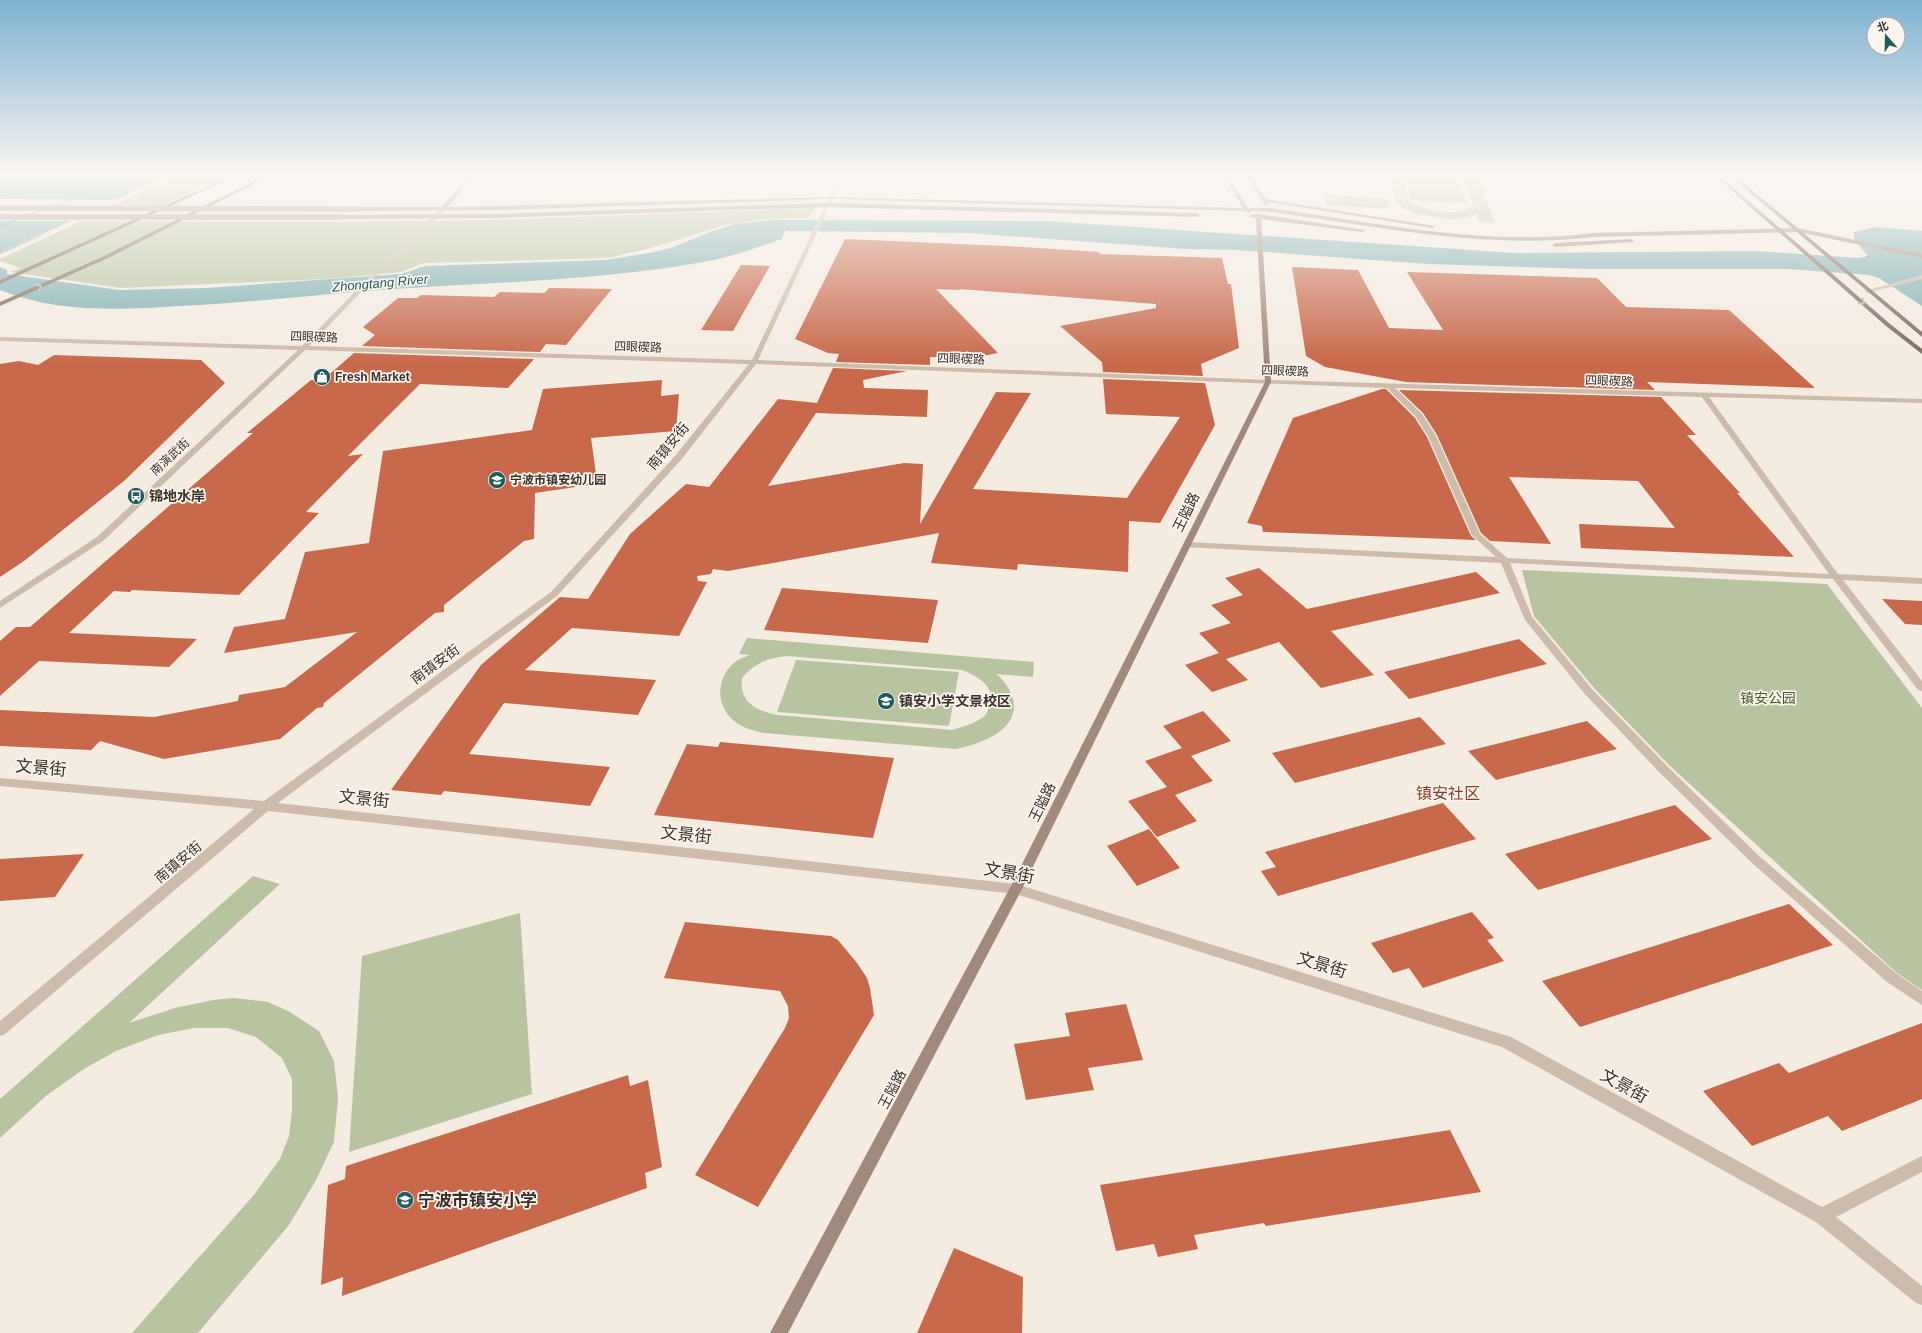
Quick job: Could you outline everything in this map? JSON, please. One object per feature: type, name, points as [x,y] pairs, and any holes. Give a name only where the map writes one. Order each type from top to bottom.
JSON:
[{"type":"main road","points":[[0,282],[99,238]]},
{"type":"main road","points":[[0,304],[104,258],[144,238]]},
{"type":"main road","points":[[1259,238],[1268,382]]},
{"type":"main road","points":[[1434,238],[1466,242],[1525,245]]},
{"type":"main road","points":[[1509,238],[1562,238]]},
{"type":"main road","points":[[1788,238],[1922,352]]},
{"type":"main road","points":[[1808,238],[1868,291],[1922,335]]},
{"type":"main road","points":[[1836,238],[1922,256]]},
{"type":"main road","points":[[1546,246],[1636,241]]},
{"type":"main road","name":"王隘路","points":[[779,1333],[1016,889],[1268,382]]},
{"type":"street","name":"南演武街","points":[[0,604],[100,539],[304,348],[412,238]]},
{"type":"street","name":"南镇安街","points":[[0,1030],[266,806],[554,594],[678,458],[754,362],[812,238]]},
{"type":"street","points":[[1868,291],[1922,277]]},
{"type":"street","name":"四眼碶路","points":[[0,339],[754,362],[1268,382],[1922,401]]},
{"type":"street","points":[[1388,385],[1419,416],[1432,436],[1476,535],[1504,560],[1528,618],[1588,691],[1663,769],[1755,859],[1892,978],[1922,1000]]},
{"type":"street","points":[[1704,395],[1835,576],[1922,688]]},
{"type":"street","points":[[1186,545],[1835,576],[1922,582]]},
{"type":"street","name":"文景街","points":[[0,782],[266,806],[1016,889],[1506,1042],[1822,1216],[1922,1296]]},
{"type":"street","points":[[1822,1216],[1922,1164]]},
{"type":"green space","points":[[45,238],[682,238],[608,258],[424,263],[401,272],[327,279],[121,288],[10,272],[21,268],[0,261],[0,259]]},
{"type":"green space","name":"镇安公园","points":[[1522,570],[1827,584],[1922,708],[1922,990],[1897,973],[1671,767],[1595,689],[1534,616]]},
{"type":"green space","points":[[747,638],[1034,662],[1033,677],[996,674],[1003,680],[1008,688],[1014,706],[1012,716],[1007,725],[988,738],[966,747],[956,749],[764,733],[743,727],[729,717],[724,709],[720,692],[725,674],[730,666],[739,659],[750,655],[739,654]],"holes":[[[787,656],[962,670],[974,675],[988,687],[991,698],[990,705],[986,714],[979,720],[952,730],[778,715],[763,711],[751,704],[743,694],[742,687],[742,678],[757,665],[773,658]]]},
{"type":"green space","points":[[796,660],[959,672],[949,726],[777,712]]},
{"type":"green space","points":[[253,876],[280,884],[129,1023],[175,1008],[213,1000],[234,998],[268,1002],[290,1012],[319,1031],[334,1061],[338,1098],[334,1142],[316,1180],[289,1225],[198,1333],[132,1333],[253,1196],[280,1159],[289,1136],[292,1111],[292,1079],[282,1058],[256,1037],[228,1028],[194,1028],[158,1035],[116,1051],[84,1069],[47,1095],[0,1138],[0,1099]]},
{"type":"green space","points":[[520,913],[532,1094],[349,1152],[362,956]]},
{"type":"water","points":[[0,238],[34,238],[0,254]]},
{"type":"water","name":"Zhongtang River","points":[[695,238],[782,238],[740,253],[714,260],[627,273],[366,291],[226,303],[112,309],[89,308],[44,303],[0,290],[0,267],[7,270],[7,274],[119,290],[206,288],[401,274],[425,266],[605,260],[671,248]]},
{"type":"water","points":[[1039,238],[1299,238],[1514,253],[1757,251],[1858,258],[1868,256],[1854,238],[1922,238],[1922,306],[1879,278],[1869,275],[1787,269],[1590,269],[1428,264],[1238,250],[1186,249]]},
{"type":"building","points":[[845,239],[1007,246],[1100,252],[1099,254],[1222,258],[1228,284],[1231,284],[1239,348],[1201,364],[1203,376],[1103,372],[1102,362],[1060,326],[1156,308],[1156,304],[959,289],[960,290],[936,289],[998,353],[972,358],[930,357],[930,365],[836,362],[839,354],[828,353],[795,339]]},
{"type":"building","points":[[741,265],[770,266],[733,331],[701,330]]},
{"type":"building","points":[[1292,267],[1358,270],[1389,328],[1443,330],[1407,272],[1597,278],[1626,307],[1729,310],[1815,388],[1647,382],[1655,390],[1404,382],[1406,382],[1325,367],[1306,356]]},
{"type":"building","points":[[549,288],[612,289],[566,345],[546,344],[540,352],[362,346],[375,335],[363,327],[398,298],[417,298],[421,295],[494,297],[500,292],[544,293]]},
{"type":"building","points":[[354,353],[534,359],[508,388],[420,384],[348,456],[363,454],[306,512],[319,513],[239,595],[132,590],[130,592],[114,591],[69,633],[197,639],[169,667],[39,661],[0,696],[0,641],[16,627],[30,627],[253,433],[247,433],[311,380],[314,380],[323,372],[331,373]]},
{"type":"building","points":[[54,355],[201,360],[225,383],[124,481],[24,561],[0,577],[0,364],[19,361],[38,365]]},
{"type":"building","points":[[833,368],[907,371],[863,380],[864,388],[928,390],[927,417],[816,413],[768,486],[904,463],[923,464],[920,524],[996,392],[1031,393],[973,489],[1127,498],[1180,417],[1106,414],[1103,379],[1205,383],[1215,425],[1160,523],[1129,521],[1128,572],[1018,564],[1017,570],[931,563],[939,533],[728,571],[713,569],[711,574],[697,576],[698,581],[707,582],[679,636],[572,628],[525,670],[656,680],[638,715],[504,703],[469,754],[610,767],[590,806],[444,791],[441,795],[391,790],[481,665],[560,597],[588,599],[630,534],[686,484],[709,487],[778,399],[817,403]]},
{"type":"building","points":[[662,380],[661,396],[679,394],[676,431],[591,438],[597,481],[589,485],[535,493],[534,539],[524,541],[444,605],[444,612],[435,613],[324,703],[323,707],[317,708],[280,739],[164,759],[100,741],[91,750],[0,746],[0,710],[154,717],[238,701],[239,695],[285,687],[357,632],[224,653],[234,627],[285,619],[305,552],[369,543],[383,451],[532,430],[543,389]]},
{"type":"building","points":[[1386,389],[1415,418],[1427,437],[1471,536],[1476,540],[1263,532],[1262,526],[1247,523],[1293,418]]},
{"type":"building","points":[[1399,390],[1661,397],[1696,435],[1687,435],[1740,493],[1737,493],[1794,557],[1581,548],[1579,524],[1675,528],[1638,481],[1509,477],[1551,544],[1490,541],[1481,533],[1437,435],[1423,413]]},
{"type":"building","points":[[1259,568],[1307,609],[1476,572],[1500,593],[1331,631],[1374,675],[1321,688],[1279,642],[1226,659],[1248,680],[1212,692],[1185,665],[1219,653],[1199,633],[1231,623],[1211,605],[1243,595],[1225,578]]},
{"type":"building","points":[[782,588],[938,600],[928,643],[764,630]]},
{"type":"building","points":[[1882,599],[1922,601],[1922,625],[1905,624]]},
{"type":"building","points":[[1519,639],[1547,664],[1409,699],[1384,672]]},
{"type":"building","points":[[1203,711],[1231,741],[1191,756],[1213,781],[1175,795],[1197,821],[1157,837],[1128,801],[1167,787],[1145,761],[1182,748],[1163,726]]},
{"type":"building","points":[[1420,717],[1446,744],[1295,783],[1272,753]]},
{"type":"building","points":[[1587,721],[1617,749],[1496,780],[1468,751]]},
{"type":"building","points":[[720,742],[894,758],[873,838],[654,815],[687,744],[718,747]]},
{"type":"building","points":[[1443,803],[1476,839],[1278,896],[1261,871],[1276,867],[1265,852]]},
{"type":"building","points":[[1675,805],[1712,839],[1538,890],[1505,854]]},
{"type":"building","points":[[1149,829],[1180,868],[1137,886],[1107,846]]},
{"type":"building","points":[[84,854],[55,897],[0,901],[0,859]]},
{"type":"building","points":[[1789,904],[1833,945],[1580,1027],[1542,981]]},
{"type":"building","points":[[1472,912],[1494,938],[1487,940],[1504,961],[1423,988],[1409,968],[1393,973],[1371,943]]},
{"type":"building","points":[[685,922],[831,936],[838,940],[857,963],[867,978],[870,988],[874,1015],[758,1207],[695,1175],[785,1028],[789,1018],[788,1006],[780,991],[664,978]]},
{"type":"building","points":[[1126,1004],[1143,1060],[1088,1068],[1094,1090],[1026,1100],[1014,1044],[1070,1036],[1065,1013]]},
{"type":"building","points":[[1922,1023],[1922,1099],[1842,1131],[1828,1116],[1752,1146],[1703,1091],[1779,1063],[1789,1073]]},
{"type":"building","points":[[628,1075],[630,1086],[648,1080],[662,1167],[645,1173],[647,1188],[342,1296],[343,1277],[321,1285],[328,1185],[345,1179],[346,1166]]},
{"type":"building","points":[[1450,1130],[1481,1192],[1266,1226],[1264,1223],[1194,1235],[1198,1249],[1158,1257],[1154,1244],[1116,1251],[1100,1185]]},
{"type":"building","points":[[954,1248],[1023,1277],[1022,1333],[917,1333]]},
{"type":"place","name":"Fresh Market","points":[[322,377]]},
{"type":"place","name":"宁波市镇安幼儿园","points":[[497,480]]},
{"type":"place","name":"锦地水岸","points":[[136,496]]},
{"type":"place","name":"镇安小学文景校区","points":[[886,701]]},
{"type":"place","name":"宁波市镇安小学","points":[[405,1200]]},
{"type":"district","name":"镇安社区","points":[[1448,793]]}]
